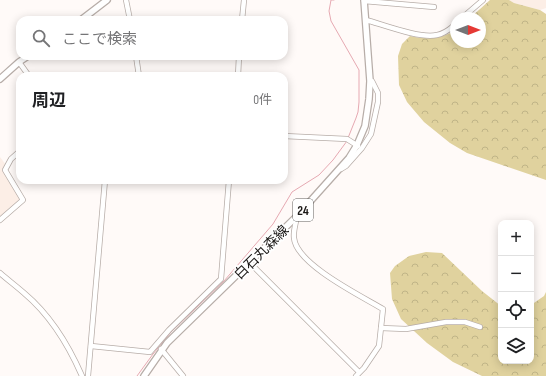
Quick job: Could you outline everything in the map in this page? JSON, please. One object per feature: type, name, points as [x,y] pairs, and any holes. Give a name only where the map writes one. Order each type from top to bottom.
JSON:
[{"type":"main road","points":[[86,16],[108,0]]},
{"type":"main road","name":"白石丸森線","points":[[144,376],[162,349],[297,216],[360,147],[368,110],[370,81],[364,0]]},
{"type":"main road","points":[[0,79],[23,60]]},
{"type":"street","points":[[126,0],[129,16]]},
{"type":"street","points":[[242,16],[244,0]]},
{"type":"street","points":[[364,0],[434,7]]},
{"type":"street","points":[[469,12],[482,0]]},
{"type":"street","points":[[366,20],[428,36],[438,35],[450,28]]},
{"type":"street","points":[[137,60],[138,72]]},
{"type":"street","points":[[238,72],[239,60]]},
{"type":"street","points":[[20,62],[26,72]]},
{"type":"street","points":[[288,136],[348,140],[360,147]]},
{"type":"street","points":[[0,220],[23,200],[5,170],[11,159],[16,155]]},
{"type":"street","points":[[88,376],[105,184]]},
{"type":"street","points":[[91,346],[150,352],[169,330],[221,279],[229,184]]},
{"type":"street","points":[[250,263],[358,374],[379,346],[383,309],[313,266],[302,256],[297,248],[294,238],[297,216]]},
{"type":"street","points":[[0,273],[25,293],[49,321],[74,360],[82,376]]},
{"type":"street","points":[[381,328],[406,329],[446,322],[465,322],[480,327]]},
{"type":"street","points":[[162,349],[183,376]]},
{"type":"shaded area","points":[[509,0],[546,0],[546,8],[540,10],[514,3]]},
{"type":"shaded area","points":[[0,157],[6,165],[3,171],[21,199],[0,218]]},
{"type":"green space","points":[[490,0],[509,0],[514,3],[540,10],[546,14],[546,180],[467,153],[450,143],[424,122],[407,102],[399,85],[398,56],[402,44],[410,36],[434,38],[450,33],[450,48],[486,48],[486,12],[477,12]]},
{"type":"green space","points":[[426,252],[442,253],[482,291],[498,304],[498,364],[534,364],[534,303],[544,296],[546,292],[546,376],[482,376],[453,362],[427,343],[401,319],[392,299],[390,273],[395,266],[409,256]]},
{"type":"waterway","points":[[334,0],[331,0],[329,11],[331,21],[359,70],[358,112],[348,138]]},
{"type":"waterway","points":[[137,376],[171,332],[224,281],[273,224],[292,192],[319,175],[333,160],[347,141]]}]
